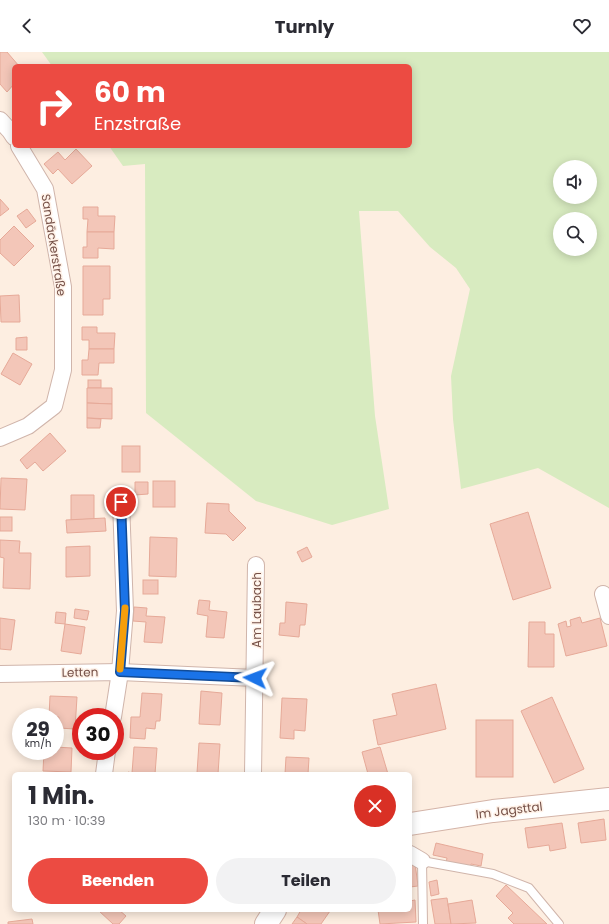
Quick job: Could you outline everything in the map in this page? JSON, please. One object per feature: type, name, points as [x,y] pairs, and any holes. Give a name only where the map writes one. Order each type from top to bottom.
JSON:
[{"type":"street","points":[[0,120],[12,134]]},
{"type":"street","name":"Sandäckerstraße","points":[[0,438],[28,426],[54,406],[63,370],[63,287],[45,189],[20,148]]},
{"type":"street","points":[[114,708],[120,672],[125,611],[121,502]]},
{"type":"street","name":"Am Laubach","points":[[253,772],[256,565]]},
{"type":"street","points":[[603,594],[609,616]]},
{"type":"street","name":"Letten","points":[[0,674],[120,672],[255,678]]},
{"type":"street","points":[[104,772],[106,760]]},
{"type":"street","name":"Im Jagsttal","points":[[412,824],[492,811],[609,798]]},
{"type":"street","points":[[266,924],[274,912]]},
{"type":"lane","points":[[423,924],[416,858],[493,874],[529,888],[559,924]]},
{"type":"green space","points":[[42,52],[609,52],[609,508],[538,468],[461,489],[453,419],[451,376],[470,289],[456,268],[430,247],[398,211],[359,211],[375,416],[389,509],[332,525],[256,501],[146,413],[145,164],[123,166],[110,148],[412,148],[412,64],[51,64]]},
{"type":"building","points":[[0,52],[7,52],[17,64],[12,64],[12,86],[7,92],[0,84]]},
{"type":"building","points":[[76,149],[92,166],[72,184],[58,169],[53,174],[44,164],[58,152],[65,160]]},
{"type":"building","points":[[0,199],[9,209],[0,216]]},
{"type":"building","points":[[83,207],[98,207],[98,216],[115,216],[114,232],[87,232],[88,219],[83,219]]},
{"type":"building","points":[[27,209],[36,221],[26,228],[17,216]]},
{"type":"building","points":[[14,226],[34,246],[14,266],[0,253],[0,240]]},
{"type":"building","points":[[87,232],[114,232],[114,249],[98,248],[98,258],[83,258],[83,247],[87,247]]},
{"type":"building","points":[[83,266],[110,266],[110,299],[103,299],[103,315],[83,315]]},
{"type":"building","points":[[19,295],[20,322],[1,322],[0,296]]},
{"type":"building","points":[[82,327],[97,327],[97,333],[115,333],[114,349],[89,349],[89,340],[82,340]]},
{"type":"building","points":[[27,337],[27,350],[16,350],[16,338]]},
{"type":"building","points":[[89,349],[114,349],[114,363],[99,363],[98,375],[82,375],[82,360],[88,360]]},
{"type":"building","points":[[13,353],[32,364],[20,385],[1,374]]},
{"type":"building","points":[[88,380],[101,380],[101,388],[88,388]]},
{"type":"building","points":[[87,388],[112,388],[112,404],[87,403]]},
{"type":"building","points":[[87,403],[112,404],[112,419],[87,418]]},
{"type":"building","points":[[87,418],[101,419],[100,428],[87,428]]},
{"type":"building","points":[[50,433],[66,451],[43,471],[35,462],[27,469],[20,460]]},
{"type":"building","points":[[122,446],[140,446],[140,472],[122,472]]},
{"type":"building","points":[[1,478],[27,479],[25,510],[0,509]]},
{"type":"building","points":[[153,481],[175,481],[175,507],[153,507]]},
{"type":"building","points":[[135,482],[148,482],[148,494],[135,495]]},
{"type":"building","points":[[71,495],[94,495],[94,519],[71,520]]},
{"type":"building","points":[[207,503],[229,504],[229,511],[246,528],[233,541],[226,534],[205,533]]},
{"type":"building","points":[[528,512],[551,588],[513,600],[490,524]]},
{"type":"building","points":[[0,517],[12,517],[12,531],[0,531]]},
{"type":"building","points":[[105,518],[106,531],[67,533],[66,520]]},
{"type":"building","points":[[150,537],[177,538],[176,577],[149,576]]},
{"type":"building","points":[[0,540],[20,541],[19,553],[31,553],[30,589],[3,588],[4,558],[0,557]]},
{"type":"building","points":[[90,546],[90,576],[66,577],[66,547]]},
{"type":"building","points":[[307,547],[312,557],[302,562],[297,552]]},
{"type":"building","points":[[143,580],[158,580],[158,594],[143,594]]},
{"type":"building","points":[[199,600],[210,601],[209,610],[227,612],[224,638],[206,637],[208,616],[197,614]]},
{"type":"building","points":[[286,602],[307,604],[305,625],[300,625],[299,637],[279,635],[280,623],[285,623]]},
{"type":"building","points":[[134,607],[147,608],[146,616],[165,617],[162,643],[144,642],[146,622],[133,621]]},
{"type":"building","points":[[75,609],[89,611],[87,620],[74,618]]},
{"type":"building","points":[[56,612],[66,613],[65,624],[55,623]]},
{"type":"building","points":[[580,617],[582,623],[600,618],[607,646],[566,656],[558,624],[566,621],[567,627],[571,626],[570,620]]},
{"type":"building","points":[[0,618],[15,620],[11,650],[0,649]]},
{"type":"building","points":[[529,622],[545,622],[545,634],[554,634],[554,667],[528,667]]},
{"type":"building","points":[[65,624],[85,627],[81,654],[61,651]]},
{"type":"building","points":[[436,684],[446,729],[378,745],[373,720],[397,715],[392,694]]},
{"type":"building","points":[[201,691],[222,693],[220,725],[199,724]]},
{"type":"building","points":[[142,693],[162,694],[160,721],[156,721],[155,729],[146,728],[145,739],[130,738],[131,717],[140,717]]},
{"type":"building","points":[[50,696],[77,697],[76,708],[72,708],[72,729],[64,728],[64,708],[49,708]]},
{"type":"building","points":[[552,697],[584,769],[554,783],[521,711]]},
{"type":"building","points":[[282,698],[307,699],[305,731],[294,730],[294,739],[280,738]]},
{"type":"building","points":[[476,720],[513,720],[513,777],[476,777]]},
{"type":"building","points":[[199,743],[220,744],[218,772],[197,772]]},
{"type":"building","points":[[134,747],[157,748],[155,772],[132,772]]},
{"type":"building","points":[[380,747],[387,772],[367,772],[362,752]]},
{"type":"building","points":[[64,748],[72,748],[71,772],[43,771],[44,760],[64,760]]},
{"type":"building","points":[[286,757],[309,758],[308,772],[285,772]]},
{"type":"building","points":[[604,819],[606,840],[581,843],[578,823]]},
{"type":"building","points":[[562,823],[566,848],[550,851],[549,845],[528,848],[525,828]]},
{"type":"building","points":[[436,843],[483,854],[481,866],[471,864],[470,868],[446,863],[447,858],[433,855]]},
{"type":"building","points":[[412,863],[415,863],[418,886],[412,887]]},
{"type":"building","points":[[437,880],[439,894],[431,896],[429,882]]},
{"type":"building","points":[[506,885],[547,924],[514,924],[508,918],[513,913],[496,896]]},
{"type":"building","points":[[447,898],[451,924],[435,924],[431,900]]},
{"type":"building","points":[[415,900],[416,922],[380,924],[378,912],[412,912],[412,901]]},
{"type":"building","points":[[472,900],[476,923],[451,924],[448,904]]},
{"type":"building","points":[[100,912],[121,912],[126,916],[119,924],[113,924]]},
{"type":"building","points":[[300,912],[329,912],[321,924],[307,924],[297,917]]},
{"type":"building","points":[[297,917],[307,924],[292,924]]},
{"type":"building","points":[[32,919],[33,924],[8,924],[8,922]]},
{"type":"slow traffic","points":[[120,669],[125,608]]},
{"type":"route","points":[[121,502],[125,611],[120,672],[255,678]]}]
